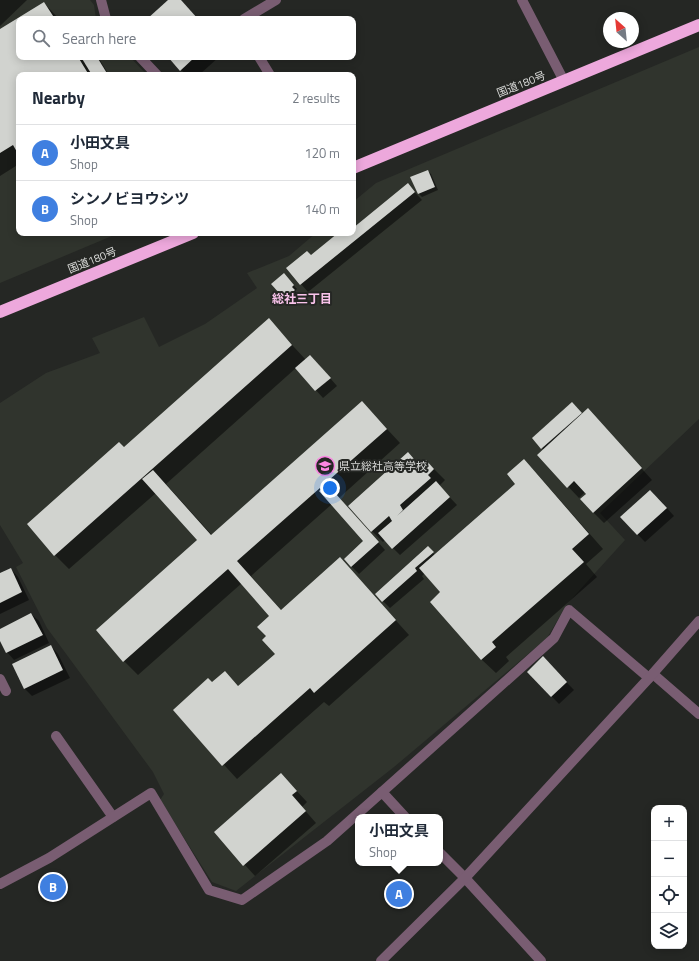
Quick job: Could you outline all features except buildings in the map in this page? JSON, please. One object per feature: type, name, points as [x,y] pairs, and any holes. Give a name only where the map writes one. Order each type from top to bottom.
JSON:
[{"type":"highway","name":"国道180号","points":[[356,167],[699,25]]},
{"type":"highway","name":"国道180号","points":[[0,312],[186,236]]},
{"type":"street","points":[[101,0],[105,16]]},
{"type":"street","points":[[249,16],[276,0]]},
{"type":"street","points":[[522,0],[564,81]]},
{"type":"street","points":[[143,60],[154,72]]},
{"type":"street","points":[[261,60],[268,72]]},
{"type":"street","points":[[357,814],[554,638],[569,610],[699,714]]},
{"type":"street","points":[[380,961],[466,878],[651,676],[699,621]]},
{"type":"street","points":[[0,679],[6,691]]},
{"type":"street","points":[[56,736],[114,817]]},
{"type":"street","points":[[382,792],[402,814]]},
{"type":"street","points":[[0,884],[49,858],[151,793],[209,890],[242,900],[327,841],[355,816]]},
{"type":"street","points":[[443,856],[466,878],[541,961]]},
{"type":"shaded area","points":[[0,0],[90,0],[94,5],[96,16],[16,16],[16,60],[133,60],[144,72],[16,72],[16,236],[112,236],[0,283]]},
{"type":"shaded area","name":"県立総社高等学校","points":[[699,47],[699,419],[600,513],[625,540],[567,604],[547,638],[394,767],[236,891],[212,882],[160,800],[164,794],[153,772],[47,628],[16,567],[23,563],[0,525],[0,403],[46,373],[100,353],[92,338],[144,317],[159,347],[205,324],[257,288],[247,273],[289,256],[312,236],[356,236],[356,200],[376,183]]},
{"type":"place","name":"県立総社高等学校","points":[[325,466]]},
{"type":"place","name":"シンノビヨウシツ","points":[[53,887]]},
{"type":"place","name":"小田文具","points":[[399,894]]},
{"type":"district","name":"総社三丁目","points":[[302,299]]}]
